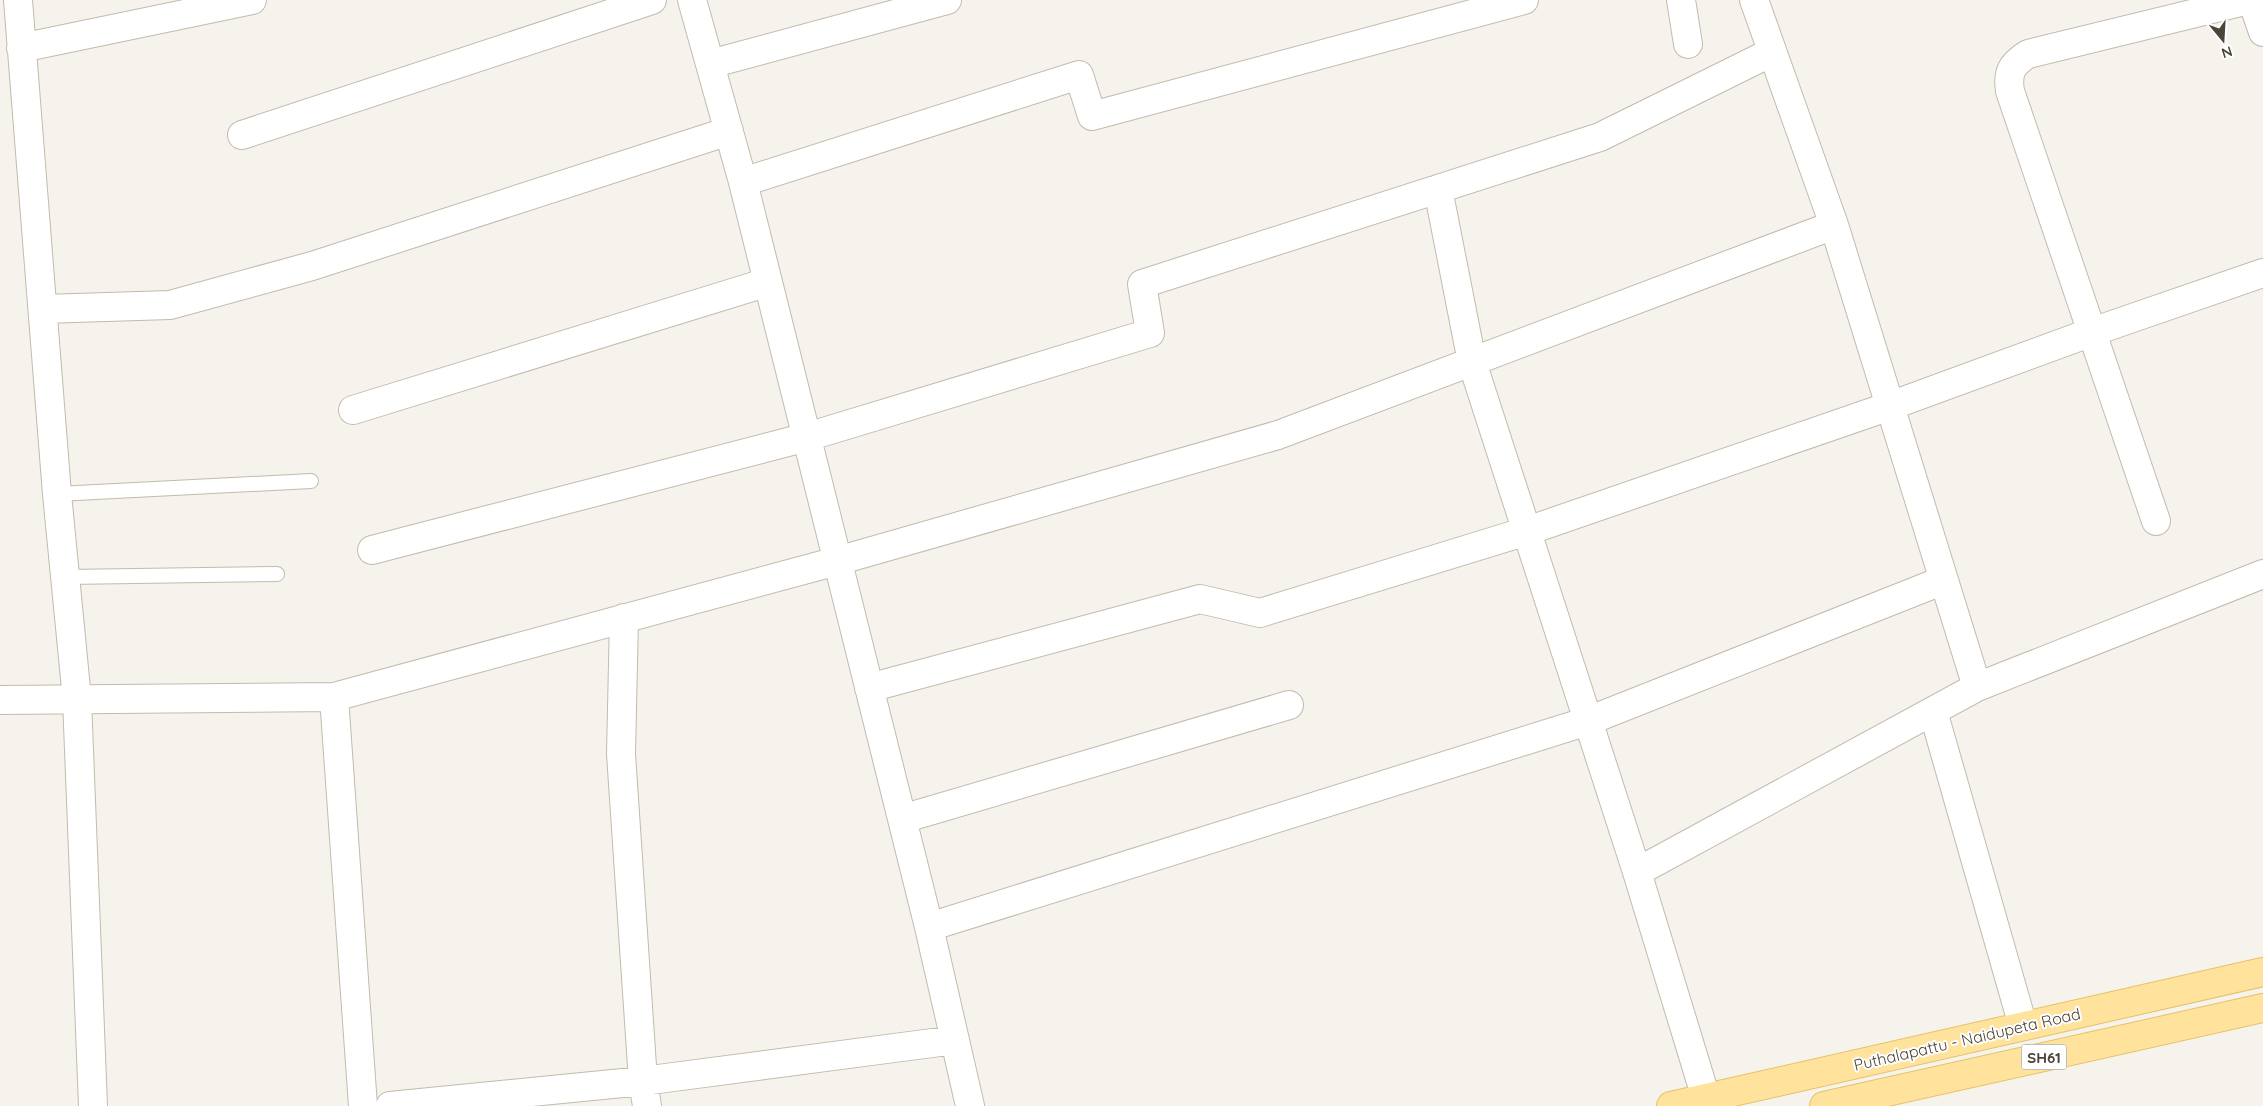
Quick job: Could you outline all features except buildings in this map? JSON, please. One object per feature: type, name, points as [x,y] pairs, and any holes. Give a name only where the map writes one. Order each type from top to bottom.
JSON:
[{"type":"main road","name":"Puthalapattu - Naidupeta Road","points":[[1671,1106],[2263,972]]},
{"type":"main road","name":"Puthalapattu - Naidupeta Road","points":[[1824,1106],[2263,1008]]},
{"type":"street","points":[[18,0],[57,494],[76,700],[93,1106]]},
{"type":"street","points":[[22,48],[252,0]]},
{"type":"street","points":[[242,135],[652,0]]},
{"type":"street","points":[[692,0],[743,182],[929,927],[970,1106]]},
{"type":"street","points":[[710,64],[947,0]]},
{"type":"street","points":[[743,182],[1079,75],[1092,116],[1524,0]]},
{"type":"street","points":[[1681,0],[1688,44]]},
{"type":"street","points":[[1754,0],[1834,225],[1977,687]]},
{"type":"street","points":[[2156,521],[2010,91],[2009,80],[2012,67],[2017,61],[2028,54],[2250,0],[2263,32]]},
{"type":"street","points":[[372,550],[806,437],[1150,333],[1142,284],[1600,137],[1772,52]]},
{"type":"street","points":[[42,309],[170,305],[312,266],[729,131]]},
{"type":"street","points":[[1438,189],[1472,362],[1637,872],[1706,1098]]},
{"type":"street","points":[[0,700],[334,697],[838,561],[1278,435],[1834,225]]},
{"type":"street","points":[[869,688],[1200,600],[1260,613],[1527,532],[1890,406],[2092,332],[2263,273]]},
{"type":"street","points":[[353,410],[768,282]]},
{"type":"street","points":[[1637,872],[1977,687],[2263,574]]},
{"type":"street","points":[[929,927],[1588,721],[1944,580]]},
{"type":"street","points":[[624,618],[621,754],[645,1093]]},
{"type":"street","points":[[334,697],[362,1106]]},
{"type":"street","points":[[902,819],[1289,705]]},
{"type":"street","points":[[1933,711],[2023,1026]]},
{"type":"street","points":[[390,1106],[645,1093],[954,1040]]},
{"type":"lane","points":[[57,494],[311,481]]},
{"type":"lane","points":[[66,578],[277,574]]}]
